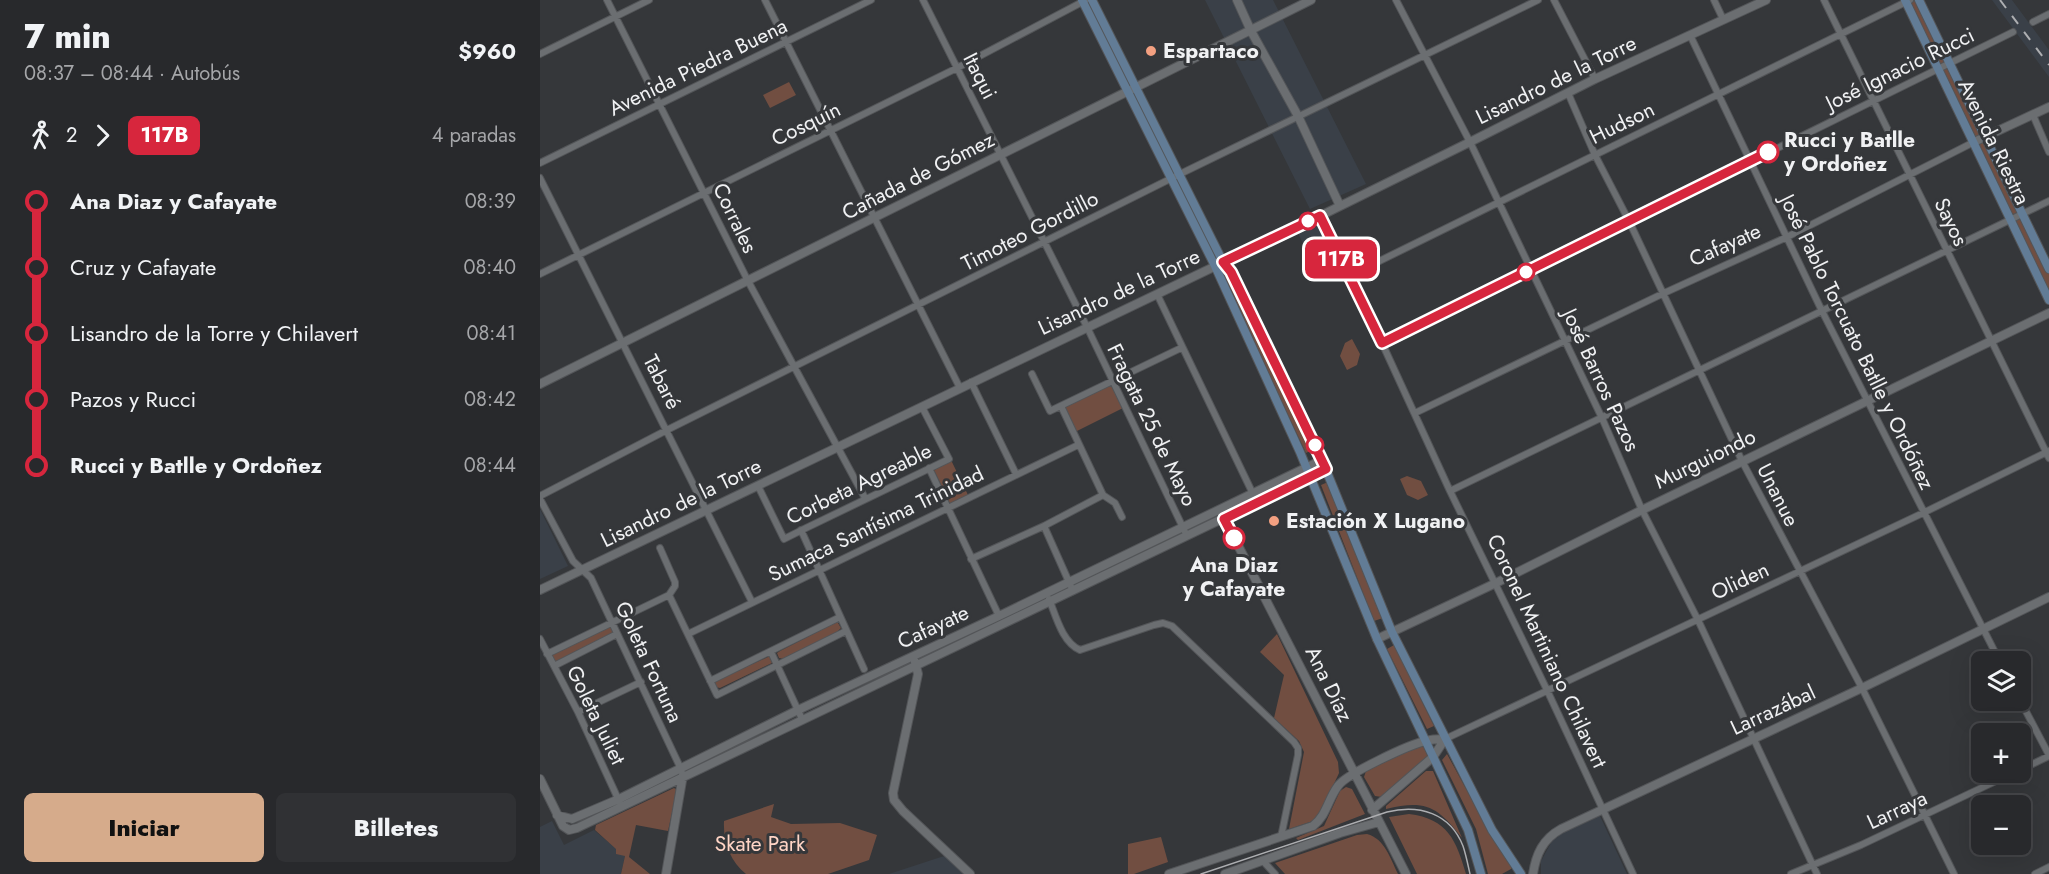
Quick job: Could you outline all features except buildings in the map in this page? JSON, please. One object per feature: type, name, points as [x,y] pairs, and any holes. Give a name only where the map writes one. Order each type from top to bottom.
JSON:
[{"type":"main road","points":[[1092,0],[1180,174],[1309,472],[1377,639],[1468,830],[1481,874]]},
{"type":"main road","name":"Avenida Riestra","points":[[1919,0],[2049,269]]},
{"type":"main road","points":[[1083,1],[1171,178],[1219,264],[1231,272],[1322,460],[1392,632],[1492,830],[1521,874]]},
{"type":"main road","name":"Avenida Riestra","points":[[1907,1],[2049,300]]},
{"type":"street","name":"Corrales","points":[[607,0],[748,281],[865,498]]},
{"type":"street","points":[[540,54],[649,0]]},
{"type":"street","points":[[765,0],[960,388]]},
{"type":"street","name":"Avenida Piedra Buena","points":[[540,163],[871,0]]},
{"type":"street","name":"Itaqui","points":[[922,0],[1088,327]]},
{"type":"street","points":[[1237,0],[1251,31],[1298,116],[1340,206]]},
{"type":"street","name":"Cañada de Gómez","points":[[540,384],[1311,0]]},
{"type":"street","name":"José Barros Pazos","points":[[1396,0],[1470,142],[1602,418],[1642,510],[1698,620],[1817,874]]},
{"type":"street","name":"Timoteo Gordillo","points":[[540,498],[667,430],[1171,178],[1538,0]]},
{"type":"street","points":[[1554,0],[1595,79]]},
{"type":"street","points":[[1714,0],[1723,20]]},
{"type":"street","name":"Lisandro de la Torre","points":[[540,590],[1320,216],[1595,79],[1766,0]]},
{"type":"street","name":"Sayos","points":[[1824,0],[2048,454]]},
{"type":"street","name":"Cosquín","points":[[540,274],[957,68],[1083,1]]},
{"type":"street","name":"Hudson","points":[[1349,276],[1907,1]]},
{"type":"street","points":[[2033,22],[2049,14]]},
{"type":"street","name":"José Ignacio Rucci","points":[[1382,343],[2013,32]]},
{"type":"street","name":"José Pablo Torcuato Batlle y Ordóñez","points":[[1690,35],[1822,311],[1994,651]]},
{"type":"street","name":"Unanue","points":[[1568,93],[1595,155],[1629,221],[1742,461],[1862,688],[1954,874]]},
{"type":"street","name":"Cafayate","points":[[1415,412],[1787,237],[1974,142],[2049,107]]},
{"type":"street","points":[[2033,116],[2049,152]]},
{"type":"street","name":"Tabaré","points":[[540,178],[752,602]]},
{"type":"street","points":[[1450,491],[2049,201]]},
{"type":"street","name":"Coronel Martiniano Chilavert","points":[[1320,216],[1634,874]]},
{"type":"street","points":[[1157,294],[1257,502]]},
{"type":"street","name":"Murguiondo","points":[[1377,639],[2049,313]]},
{"type":"street","name":"Fragata 25 de Mayo","points":[[1088,327],[1187,536]]},
{"type":"street","points":[[1032,374],[1050,411],[1181,348]]},
{"type":"street","points":[[971,382],[1016,474]]},
{"type":"street","name":"Corbeta Agreable","points":[[758,486],[784,538],[801,531],[948,459],[922,406]]},
{"type":"street","points":[[1061,406],[1103,495],[1115,503],[1122,517]]},
{"type":"street","name":"Sumaca Santísima Trinidad","points":[[688,634],[1078,445]]},
{"type":"street","name":"Oliden","points":[[1445,739],[2048,454]]},
{"type":"street","name":"Cafayate","points":[[557,815],[572,819],[620,802],[802,719],[1224,519],[1309,472],[1322,460]]},
{"type":"street","points":[[929,468],[999,616]]},
{"type":"street","name":"Cafayate","points":[[682,774],[798,710],[1253,494],[1309,472],[1326,469]]},
{"type":"street","points":[[972,559],[1044,526],[1103,495]]},
{"type":"street","name":"Goleta Fortuna","points":[[540,498],[573,561],[591,578],[682,774]]},
{"type":"street","name":"Ana Díaz","points":[[1220,510],[1406,874]]},
{"type":"street","points":[[1044,526],[1073,591]]},
{"type":"street","points":[[801,531],[864,669]]},
{"type":"street","points":[[547,654],[611,621],[669,595],[675,582],[660,548]]},
{"type":"street","points":[[1046,593],[1067,641],[1080,650],[1154,625],[1163,623],[1172,626],[1294,742],[1298,748],[1298,755],[1285,836]]},
{"type":"street","points":[[669,595],[717,695],[846,631]]},
{"type":"street","name":"Larrazábal","points":[[1533,874],[1539,853],[1550,836],[2048,599]]},
{"type":"street","points":[[710,681],[840,617]]},
{"type":"street","points":[[554,666],[617,634]]},
{"type":"street","name":"Goleta Juliet","points":[[540,639],[578,712],[620,802]]},
{"type":"street","points":[[771,652],[802,719]]},
{"type":"street","points":[[912,656],[918,674],[893,793],[894,800],[970,874]]},
{"type":"street","points":[[578,712],[640,682]]},
{"type":"street","points":[[2026,711],[2049,756],[2031,765]]},
{"type":"street","points":[[1169,874],[1285,836],[1317,823],[1328,807],[1337,786],[1353,774],[1425,741],[1445,739]]},
{"type":"street","points":[[1372,810],[1433,757],[1445,739]]},
{"type":"street","points":[[666,874],[682,774]]},
{"type":"street","points":[[540,780],[557,815]]},
{"type":"street","name":"Larraya","points":[[1791,874],[1992,783]]},
{"type":"street","name":"Cafayate","points":[[557,815],[566,829],[577,828],[620,802]]},
{"type":"street","points":[[1225,874],[1379,822]]},
{"type":"street","points":[[1285,836],[1294,843],[1292,850]]},
{"type":"street","points":[[1262,860],[1275,874]]},
{"type":"street","points":[[2035,874],[2049,867]]},
{"type":"shaded area","points":[[1205,0],[1273,0],[1366,184],[1310,209]]},
{"type":"shaded area","points":[[1992,0],[2012,0],[2049,50],[2049,77]]},
{"type":"shaded area","points":[[1315,225],[1319,227],[1330,251],[1311,261],[1298,233]]},
{"type":"shaded area","points":[[540,509],[568,566],[540,579]]},
{"type":"shaded area","points":[[1600,816],[1627,874],[1541,874],[1541,861],[1552,841],[1561,834]]},
{"type":"shaded area","points":[[552,821],[564,845],[594,830],[625,856],[621,874],[540,874],[540,827]]},
{"type":"shaded area","points":[[945,856],[963,874],[889,874],[941,857]]},
{"type":"green space","points":[[1905,0],[1919,0],[2049,269],[2049,300]]},
{"type":"green space","points":[[789,82],[796,95],[770,108],[763,95]]},
{"type":"green space","points":[[1228,273],[1314,449],[1306,453],[1223,277]]},
{"type":"green space","points":[[1352,339],[1360,354],[1357,365],[1347,370],[1340,356],[1345,343]]},
{"type":"green space","points":[[1112,380],[1125,407],[1073,433],[1061,406]]},
{"type":"green space","points":[[951,460],[968,495],[950,504],[934,470]]},
{"type":"green space","points":[[1407,476],[1421,481],[1428,495],[1418,500],[1407,495],[1400,479]]},
{"type":"green space","points":[[1328,482],[1383,618],[1374,621],[1321,485]]},
{"type":"green space","points":[[611,621],[617,634],[554,666],[547,654]]},
{"type":"green space","points":[[838,623],[841,628],[837,632],[784,659],[779,658],[777,653],[780,651]]},
{"type":"green space","points":[[1277,634],[1338,762],[1339,773],[1319,816],[1313,821],[1289,829],[1304,752],[1299,741],[1274,718],[1284,675],[1260,652]]},
{"type":"green space","points":[[1394,645],[1434,726],[1427,729],[1387,649]]},
{"type":"green space","points":[[771,657],[772,663],[720,688],[715,687],[715,681]]},
{"type":"green space","points":[[1419,746],[1424,747],[1428,757],[1382,797],[1375,796],[1364,777],[1366,771]]},
{"type":"green space","points":[[1447,754],[1489,831],[1512,865],[1511,869],[1502,874],[1488,874],[1476,829],[1442,760]]},
{"type":"green space","points":[[1426,771],[1433,771],[1462,838],[1446,819],[1430,808],[1411,805],[1386,809],[1386,806]]},
{"type":"green space","points":[[1346,787],[1352,789],[1365,814],[1298,840],[1296,838],[1324,826],[1340,791]]},
{"type":"green space","points":[[674,788],[677,790],[668,831],[636,825],[629,857],[650,874],[621,874],[625,856],[616,854],[616,849],[595,830],[596,825]]},
{"type":"green space","name":"Skate Park","points":[[774,804],[771,817],[791,824],[840,823],[877,835],[869,860],[828,874],[746,874],[740,869],[729,850],[724,821]]},
{"type":"green space","points":[[1409,814],[1442,826],[1454,841],[1466,874],[1417,874],[1389,817]]},
{"type":"green space","points":[[1367,834],[1383,845],[1398,874],[1285,874],[1275,863],[1357,835]]},
{"type":"green space","points":[[1161,837],[1168,862],[1128,874],[1128,844]]},
{"type":"tram line","points":[[1201,874],[1387,812],[1411,809],[1432,814],[1450,826],[1463,846],[1470,874]]},
{"type":"railway","points":[[2000,0],[2049,65]]},
{"type":"bus line","name":"117B","points":[[1234,538],[1224,519],[1326,469],[1231,272],[1223,262],[1320,216],[1382,343],[1768,152]]},
{"type":"place","name":"Espartaco","points":[[1151,51]]},
{"type":"place","name":"Rucci y Batlle y Ordoñez","points":[[1768,152]]},
{"type":"place","name":"Estación X Lugano","points":[[1274,521]]},
{"type":"place","name":"Ana Diaz y Cafayate","points":[[1234,538]]}]
